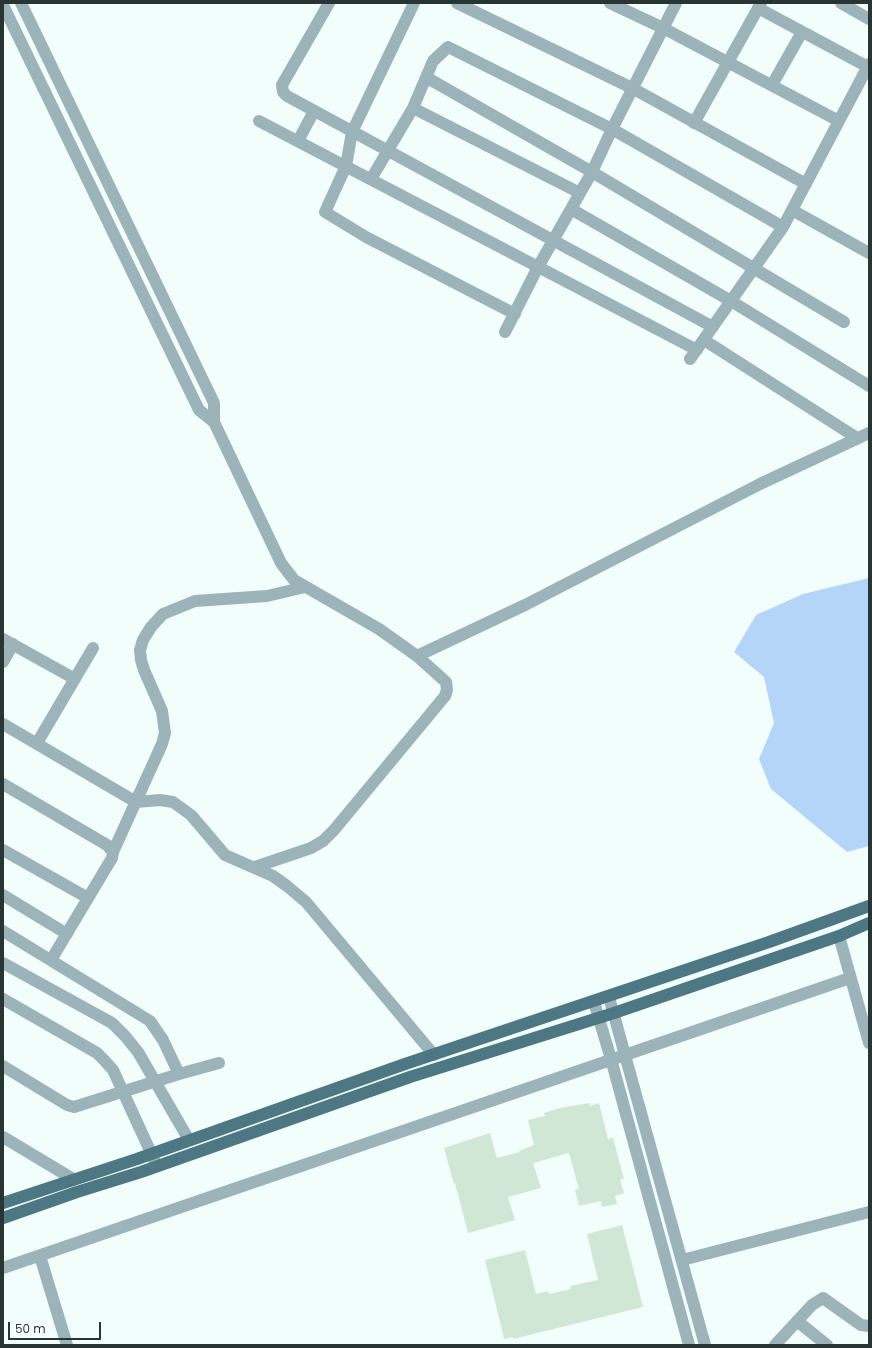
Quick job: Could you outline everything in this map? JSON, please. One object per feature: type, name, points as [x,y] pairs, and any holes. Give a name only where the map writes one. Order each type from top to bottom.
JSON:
[{"type":"main road","points":[[3,1203],[434,1055],[783,938],[869,906]]},
{"type":"main road","points":[[3,1218],[157,1166],[410,1077],[614,1013],[838,936],[869,923]]},
{"type":"street","points":[[20,3],[214,403],[214,422],[281,564],[294,580],[364,619],[417,656],[446,682],[447,690],[445,696],[334,830],[323,841],[311,848],[255,868]]},
{"type":"street","points":[[329,3],[282,84],[282,92],[352,132],[554,240],[712,327]]},
{"type":"street","points":[[414,3],[352,132],[346,166],[325,212],[366,237],[515,314]]},
{"type":"street","points":[[457,3],[632,88],[806,184]]},
{"type":"street","points":[[610,3],[663,28],[839,121]]},
{"type":"street","points":[[505,332],[538,267],[592,172],[632,88],[676,3]]},
{"type":"street","points":[[841,3],[869,19]]},
{"type":"street","points":[[3,5],[199,410],[214,422]]},
{"type":"street","points":[[694,123],[759,6],[802,32],[868,65],[783,227],[697,349]]},
{"type":"street","points":[[772,85],[802,32]]},
{"type":"street","points":[[370,179],[413,108],[433,61],[448,48],[612,129],[783,227]]},
{"type":"street","points":[[431,80],[592,172],[844,322]]},
{"type":"street","points":[[413,108],[580,193]]},
{"type":"street","points":[[298,141],[314,111]]},
{"type":"street","points":[[259,121],[697,349],[857,438]]},
{"type":"street","points":[[571,209],[731,301],[869,386]]},
{"type":"street","points":[[792,210],[869,253]]},
{"type":"street","points":[[417,656],[525,605],[760,484],[869,432]]},
{"type":"street","points":[[52,960],[112,858],[113,852],[162,744],[165,733],[162,711],[141,660],[140,650],[143,640],[151,627],[163,614],[195,601],[267,596],[305,587]]},
{"type":"street","points":[[3,662],[8,641],[74,679]]},
{"type":"street","points":[[37,743],[93,648]]},
{"type":"street","points":[[3,724],[136,802],[160,800],[174,802],[191,815],[215,846],[225,855],[273,876],[306,902],[434,1055]]},
{"type":"street","points":[[3,784],[107,845],[113,852]]},
{"type":"street","points":[[3,850],[88,898]]},
{"type":"street","points":[[3,895],[67,934]]},
{"type":"street","points":[[3,931],[150,1021],[163,1040],[179,1074]]},
{"type":"street","points":[[838,936],[869,1043]]},
{"type":"street","points":[[3,963],[112,1023],[138,1052],[189,1140]]},
{"type":"street","points":[[3,1268],[624,1054],[850,978]]},
{"type":"street","points":[[609,997],[705,1345]]},
{"type":"street","points":[[3,999],[97,1053],[113,1070],[157,1166]]},
{"type":"street","points":[[594,1002],[689,1345]]},
{"type":"street","points":[[3,1066],[67,1105],[74,1107],[219,1063]]},
{"type":"street","points":[[3,1137],[73,1179]]},
{"type":"street","points":[[682,1260],[869,1212]]},
{"type":"street","points":[[40,1256],[67,1345]]},
{"type":"street","points":[[775,1345],[812,1305],[823,1298],[861,1325],[869,1326]]},
{"type":"street","points":[[797,1321],[827,1345]]},
{"type":"water","points":[[869,578],[869,846],[847,852],[771,789],[759,759],[774,723],[764,677],[734,652],[756,615],[803,594]]},
{"type":"building","points":[[589,1103],[590,1106],[599,1103],[608,1139],[613,1138],[624,1179],[620,1179],[624,1193],[615,1196],[617,1204],[602,1207],[601,1201],[579,1206],[575,1190],[579,1189],[569,1153],[533,1163],[541,1188],[508,1197],[515,1220],[468,1233],[444,1148],[490,1133],[497,1158],[520,1152],[519,1151],[534,1145],[528,1120],[545,1116],[544,1113],[560,1108]]},
{"type":"building","points":[[622,1225],[643,1307],[513,1339],[513,1337],[504,1339],[485,1260],[525,1250],[536,1294],[548,1291],[549,1294],[571,1289],[570,1286],[598,1280],[587,1234]]}]
